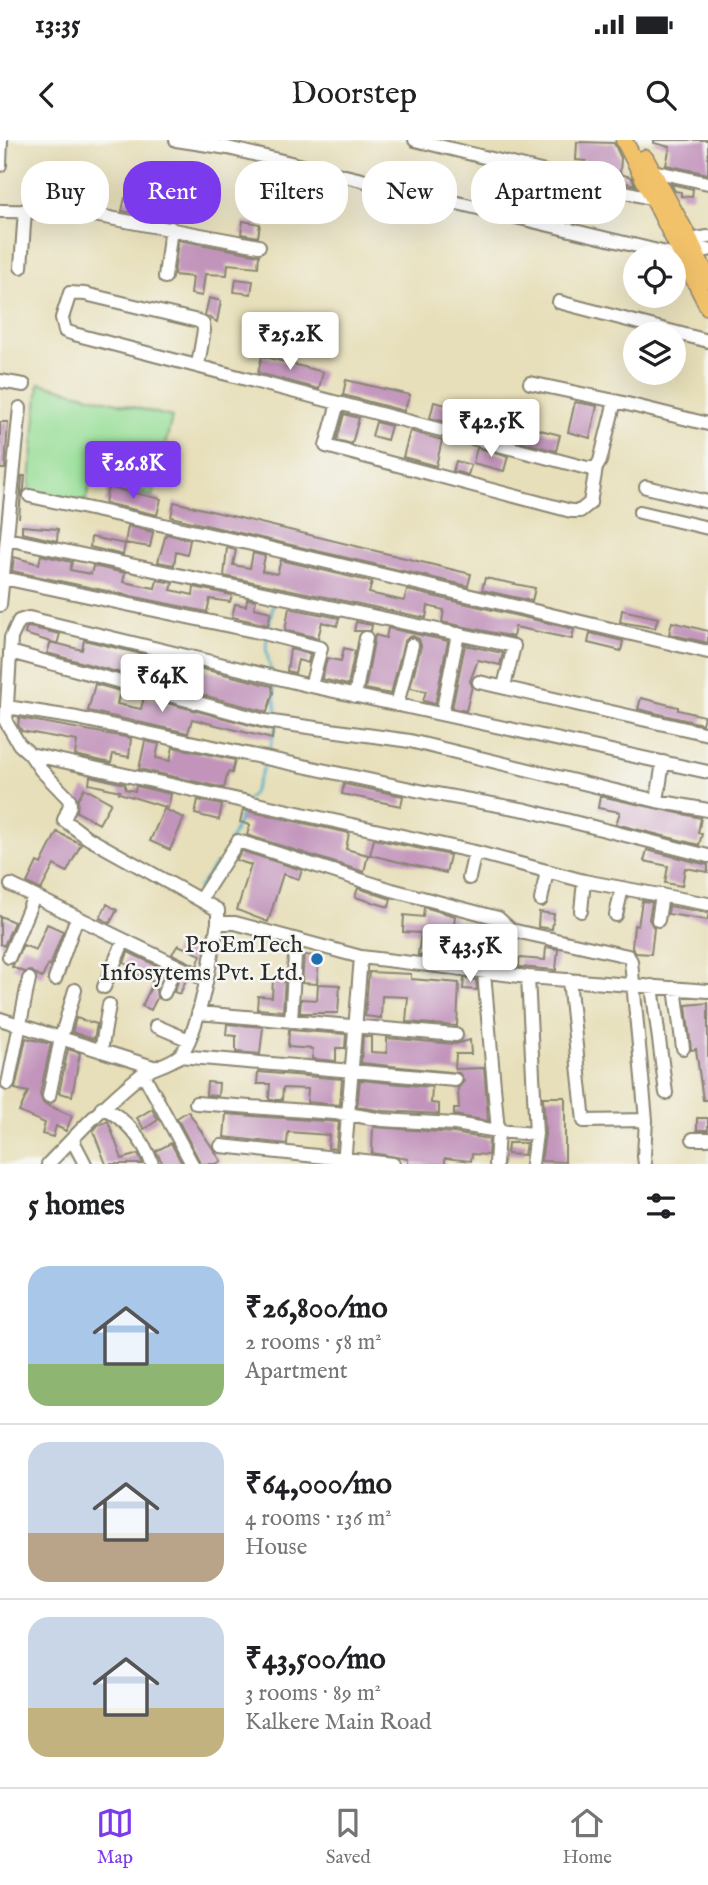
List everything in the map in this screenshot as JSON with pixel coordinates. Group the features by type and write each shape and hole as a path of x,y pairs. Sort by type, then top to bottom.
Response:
{"main road":[{"path":"624,140 654,199 694,249 708,307"},
{"path":"636,140 708,279"}],"street":[{"path":"0,165 1,140"},
{"path":"176,140 228,148 694,249 708,237"},
{"path":"415,140 654,199"},
{"path":"653,171 708,183"},
{"path":"0,211 21,210"},
{"path":"109,217 259,246"},
{"path":"21,267 25,224"},
{"path":"165,277 171,228"},
{"path":"198,365 204,330 203,324 198,321 71,293 62,318 65,331 587,468 596,468"},
{"path":"559,302 708,341"},
{"path":"0,381 24,385"},
{"path":"530,383 708,424"},
{"path":"338,403 326,446 580,512 590,503 596,468 615,401"},
{"path":"0,605 20,408"},
{"path":"646,487 708,502"},
{"path":"30,496 708,652"},
{"path":"640,512 708,528"},
{"path":"7,539 514,646 504,686"},
{"path":"3,578 321,648 311,686"},
{"path":"179,1056 189,1041 198,1013 218,923 218,910 88,838 64,820 70,805 69,799 41,771 30,754 6,737 3,721 7,707 4,677 10,652 6,635 19,621 29,618 311,686 708,772"},
{"path":"442,714 458,634"},
{"path":"355,695 366,638"},
{"path":"397,705 412,645"},
{"path":"10,652 265,721 410,741 657,801 708,810"},
{"path":"480,682 708,734"},
{"path":"7,707 77,718 425,792 526,810 708,856"},
{"path":"30,754 475,852 584,881 662,895 706,899"},
{"path":"657,801 663,762"},
{"path":"200,900 238,841 392,890 498,918 510,930 628,956 631,961 646,1119 645,1164"},
{"path":"469,878 475,852"},
{"path":"541,900 547,871"},
{"path":"580,911 584,881"},
{"path":"11,885 206,980"},
{"path":"617,915 622,888"},
{"path":"658,920 662,895"},
{"path":"9,957 34,896"},
{"path":"55,979 77,917"},
{"path":"218,923 235,923 361,957 484,973 708,990"},
{"path":"104,987 124,940"},
{"path":"290,1021 296,940"},
{"path":"345,1162 361,957"},
{"path":"163,993 176,965"},
{"path":"484,973 498,1131 496,1164"},
{"path":"528,977 536,1134 532,1164"},
{"path":"8,1084 29,979"},
{"path":"569,980 584,1121 646,1119"},
{"path":"652,986 666,1093"},
{"path":"675,988 683,1048"},
{"path":"49,1096 61,1038 75,990"},
{"path":"101,1051 109,1005"},
{"path":"198,1013 456,1035"},
{"path":"0,1019 101,1051 148,1070 192,1164"},
{"path":"156,1026 189,1041"},
{"path":"48,1164 102,1107 148,1070 179,1056 455,1080"},
{"path":"196,1103 348,1114 382,1120 455,1124 536,1134"},
{"path":"102,1107 115,1113 139,1138 147,1149 152,1164"},
{"path":"72,1139 85,1164"},
{"path":"693,1139 708,1139"},
{"path":"220,1146 345,1162 393,1164"}],"green space":[{"path":"39,383 172,417 153,497 92,480 85,502 29,492"}],"building":[{"path":"654,140 708,140 708,174 666,165 670,147 654,143"},
{"path":"577,142 614,143 621,158 621,161 576,160"},
{"path":"626,176 631,177 635,185 626,183"},
{"path":"671,184 693,189 692,197 681,196 681,192 675,191"},
{"path":"243,224 260,224 258,237 241,234"},
{"path":"178,240 259,255 258,267 228,264 227,275 205,274 202,296 191,294 193,277 174,275"},
{"path":"236,279 253,281 251,294 234,292"},
{"path":"209,298 221,301 217,322 205,315"},
{"path":"262,356 323,372 319,389 258,373"},
{"path":"346,380 410,395 404,411 343,395"},
{"path":"434,402 458,408 454,424 430,418"},
{"path":"575,402 597,406 590,438 568,432"},
{"path":"472,411 484,414 480,431 468,428"},
{"path":"344,414 359,418 352,444 337,440"},
{"path":"0,422 8,422 5,469 0,469"},
{"path":"376,422 391,426 387,440 372,436"},
{"path":"509,422 560,435 556,451 505,438"},
{"path":"410,431 442,440 436,466 403,457"},
{"path":"477,448 508,456 504,471 473,463"},
{"path":"456,461 471,465 468,475 453,471"},
{"path":"22,476 25,476 19,518"},
{"path":"108,487 161,499 157,515 105,503"},
{"path":"174,502 471,574 468,586 171,517"},
{"path":"22,526 58,529 57,541 22,533"},
{"path":"128,526 153,532 150,547 125,543"},
{"path":"166,534 190,540 187,555 176,552 174,565 158,562"},
{"path":"91,537 125,544 123,555 90,547"},
{"path":"227,548 236,550 233,565 250,568 253,553 265,556 262,571 277,574 281,560 372,582 369,593 404,601 407,590 574,629 572,639 515,627 513,637 442,622 444,610 428,606 426,618 224,576"},
{"path":"41,555 72,562 70,570 91,574 93,566 125,573 123,582 155,588 157,580 173,583 171,590 193,595 194,587 232,595 230,602 210,599 207,612 12,571 14,557 39,564"},
{"path":"485,578 535,588 532,601 482,590"},
{"path":"247,599 256,600 254,608 271,612 268,625 232,617 235,604 246,606"},
{"path":"289,608 339,618 337,626 322,622 318,638 285,630"},
{"path":"622,610 658,618 655,628 620,622"},
{"path":"356,622 372,625 371,631 354,631"},
{"path":"672,622 708,631 708,643 669,634"},
{"path":"26,628 60,634 57,644 25,634"},
{"path":"388,628 448,641 435,704 423,701 426,691 410,688 421,646 419,639 413,636 404,642 391,694 365,689 375,635 386,638"},
{"path":"590,633 623,641 621,651 588,643"},
{"path":"84,640 272,686 273,693 267,712 184,690 187,678 149,668 146,680 47,653 51,642 82,650"},
{"path":"465,645 503,653 500,665 478,660 470,681 472,686 466,711 452,708"},
{"path":"344,648 355,651 348,685 322,679 327,658 341,661"},
{"path":"290,649 310,654 308,663 298,660 295,673 287,671"},
{"path":"95,684 120,691 117,704 141,709 144,697 273,731 272,739 192,719 188,733 88,711"},
{"path":"641,698 704,716 702,724 638,709"},
{"path":"19,718 131,738 129,757 113,754 111,763 75,755 77,741 22,731 18,725"},
{"path":"145,741 159,744 156,758 170,761 173,747 235,760 232,773 228,772 224,788 139,769"},
{"path":"90,776 125,784 125,789 135,791 136,786 171,794 168,808 119,793 120,791 89,784"},
{"path":"344,784 403,796 401,806 342,794"},
{"path":"84,788 111,803 99,824 77,812 78,799"},
{"path":"600,796 701,818 698,833 702,834 699,845 616,824 620,812 598,808"},
{"path":"198,800 222,805 219,820 195,814"},
{"path":"164,809 184,818 170,850 150,841"},
{"path":"243,810 349,833 346,849 368,855 364,872 247,835 250,825 240,822"},
{"path":"57,832 81,844 67,872 54,865 41,890 27,883 37,862 41,864"},
{"path":"374,839 450,855 446,873 370,855"},
{"path":"647,850 708,865 708,872 685,868 682,886 665,883 668,866 644,861"},
{"path":"242,851 302,870 299,879 283,874 268,922 237,910 251,865 236,860"},
{"path":"358,888 391,899 389,907 355,897"},
{"path":"642,901 652,902 649,919 654,928 651,954 636,953 632,948 634,925 638,926"},
{"path":"107,904 117,910 110,923 100,918"},
{"path":"669,906 708,913 708,920 668,914"},
{"path":"424,907 455,916 450,959 418,955 421,933 403,932 404,915 423,917"},
{"path":"539,912 554,914 552,929 538,927"},
{"path":"0,916 14,922 4,946 0,944"},
{"path":"47,924 63,931 50,966 48,965 42,978 31,971 24,972 12,967 23,945 36,950"},
{"path":"178,945 201,955 197,966 172,954"},
{"path":"546,947 558,949 556,970 519,967 519,958 545,960"},
{"path":"128,952 160,967 153,982 135,973 137,970 124,963"},
{"path":"304,955 319,956 317,984 302,983"},
{"path":"369,972 411,974 411,979 459,983 457,1026 406,1022 408,997 382,996 381,1018 365,1016"},
{"path":"180,977 186,980 180,994 174,992"},
{"path":"273,978 285,978 283,1011 257,1009 258,996 272,997"},
{"path":"464,978 476,980 477,990 463,989"},
{"path":"318,984 340,985 338,1013 300,1013 301,999 317,1000"},
{"path":"151,987 156,989 157,998 151,1010 142,1006"},
{"path":"708,1003 708,1100 703,1100 696,1049 691,1050 686,1005"},
{"path":"76,1018 97,1024 94,1039 72,1032"},
{"path":"227,1024 263,1027 260,1054 236,1052 236,1036 226,1035"},
{"path":"289,1030 346,1034 345,1048 336,1048 336,1061 312,1059 313,1049 288,1047"},
{"path":"363,1036 371,1037 371,1052 387,1053 387,1038 455,1044 470,1040 471,1054 456,1054 455,1069 484,1068 488,1121 454,1115 454,1109 459,1109 458,1088 464,1081 459,1073 361,1063"},
{"path":"26,1038 51,1044 40,1094 43,1103 72,1116 66,1131 56,1126 53,1137 42,1134 45,1123 19,1112 28,1092 15,1089"},
{"path":"68,1049 80,1053 72,1096 59,1093"},
{"path":"258,1072 342,1079 340,1105 307,1102 308,1089 283,1088 282,1100 269,1100 270,1084 257,1084"},
{"path":"360,1080 432,1087 431,1103 439,1104 439,1114 357,1107"},
{"path":"207,1082 219,1083 218,1096 206,1095"},
{"path":"543,1097 565,1097 565,1162 541,1161 545,1134"},
{"path":"152,1109 158,1120 144,1129 137,1118"},
{"path":"188,1111 221,1161 216,1164 201,1164 177,1118"},
{"path":"226,1114 339,1122 336,1149 328,1148 329,1135 288,1132 287,1144 224,1137"},
{"path":"697,1118 708,1118 708,1130 697,1130"},
{"path":"108,1121 122,1159 138,1154 143,1164 106,1164 93,1131 98,1125"},
{"path":"373,1127 454,1133 489,1139 488,1155 472,1154 471,1161 445,1158 445,1164 408,1164 408,1159 372,1153"},
{"path":"171,1143 182,1164 163,1164 158,1155 156,1151"},
{"path":"508,1143 526,1143 524,1155 507,1154"}],"waterway":[{"path":"279,569 282,555"},
{"path":"268,631 274,599"},
{"path":"267,637 266,649 271,672"},
{"path":"273,682 277,717"},
{"path":"268,754 276,727"},
{"path":"248,799 265,764"},
{"path":"229,843 242,807"},
{"path":"198,889 216,863"}],"place":[{"name":"ProEmTech Infosytems Pvt. Ltd.","path":"317,959"}]}
